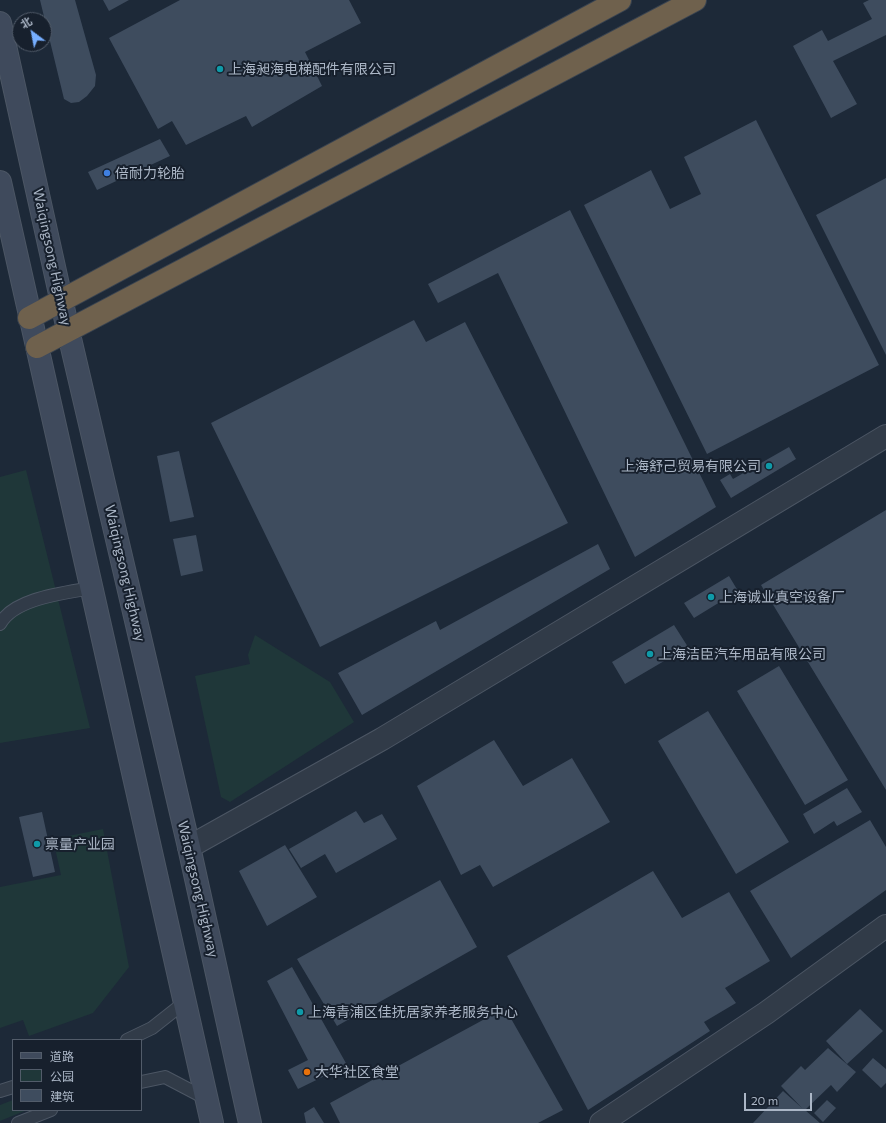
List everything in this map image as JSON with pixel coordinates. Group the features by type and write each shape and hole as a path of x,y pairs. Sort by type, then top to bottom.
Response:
{"highway":[{"path":"30,318 620,0"},
{"path":"37,347 695,0"}],"main road":[{"name":"Waiqingsong Highway","path":"1,29 68,330 189,847 250,1123"},
{"path":"0,182 212,1123"}],"street":[{"path":"189,847 382,739 886,436"},
{"path":"600,1123 766,1013 886,926"}],"lane":[{"path":"0,624 4,616 41,596 92,588"},
{"path":"129,1039 152,1028 185,1002"},
{"path":"142,1082 165,1077 207,1099"},
{"path":"0,1091 12,1086"},
{"path":"18,1123 48,1111"}],"green space":[{"path":"26,470 90,728 0,743 0,477"},
{"path":"255,635 330,682 354,722 230,802 221,797 195,676 250,664 248,655"},
{"path":"103,829 129,967 93,1013 29,1036 23,1020 0,1028 0,887 61,875 53,839"},
{"path":"12,1100 12,1111 25,1111 0,1121 0,1105"}],"building":[{"path":"40,0 75,0 96,75 95,86 87,96 79,102 71,103 64,99 52,50 52,12 43,12"},
{"path":"103,0 129,0 109,11"},
{"name":"上海昶海电梯配件有限公司","path":"180,0 349,0 361,23 305,52 322,86 252,127 246,116 186,145 172,121 158,129 109,38"},
{"path":"869,0 886,0 886,35 833,61 857,104 831,118 793,46 822,30 828,41 872,19 863,3"},
{"path":"756,120 879,365 707,454 584,205 651,170 670,209 701,194 684,157"},
{"path":"160,139 170,156 97,190 88,172"},
{"path":"886,178 886,355 816,215"},
{"path":"570,210 716,507 635,557 498,273 438,303 428,284"},
{"path":"414,320 426,342 465,322 568,523 320,647 211,423"},
{"name":"上海舒己贸易有限公司","path":"789,447 796,459 731,498 720,480 730,474 733,479"},
{"path":"179,451 194,517 170,522 157,456"},
{"path":"886,510 886,790 761,585"},
{"path":"196,535 203,571 181,576 173,539"},
{"path":"598,544 610,569 362,715 338,673 436,621 440,630"},
{"name":"上海诚业真空设备厂","path":"729,576 738,591 694,618 684,603"},
{"name":"上海洁臣汽车用品有限公司","path":"674,625 688,647 625,684 612,662"},
{"path":"779,666 848,780 805,805 737,691"},
{"path":"708,711 789,842 736,874 658,741"},
{"path":"494,740 523,786 572,758 610,822 493,887 480,865 461,875 417,786"},
{"path":"847,788 862,812 837,826 834,821 814,834 803,814"},
{"path":"356,811 364,823 382,814 397,839 336,873 325,854 301,868 289,849"},
{"name":"禀量产业园","path":"42,812 55,872 33,877 19,817"},
{"path":"870,820 886,847 886,890 791,958 750,891"},
{"path":"285,845 317,897 267,926 239,871"},
{"path":"653,871 682,918 729,892 770,961 725,988 736,1003 704,1022 710,1031 588,1110 507,956"},
{"path":"440,880 477,947 337,1026 297,959"},
{"name":"上海青浦区佳抚居家养老服务中心","path":"292,967 347,1065 298,1089 288,1070 308,1060 267,981"},
{"path":"505,1008 563,1110 538,1123 340,1123 330,1103"},
{"path":"860,1009 883,1031 847,1064 826,1041"},
{"path":"828,1048 856,1072 837,1092 831,1085 805,1110 820,1123 753,1123 783,1091 802,1108 781,1086 801,1066 805,1070"},
{"path":"873,1058 886,1069 886,1083 881,1088 862,1070"},
{"path":"827,1100 836,1108 823,1122 814,1113"},
{"path":"314,1107 324,1123 306,1123 304,1113"}],"place":[{"name":"上海昶海电梯配件有限公司","path":"220,69"},
{"name":"倍耐力轮胎","path":"107,173"},
{"name":"上海舒己贸易有限公司","path":"769,466"},
{"name":"上海诚业真空设备厂","path":"711,597"},
{"name":"上海洁臣汽车用品有限公司","path":"650,654"},
{"name":"禀量产业园","path":"37,844"},
{"name":"上海青浦区佳抚居家养老服务中心","path":"300,1012"},
{"name":"大华社区食堂","path":"307,1072"}]}
